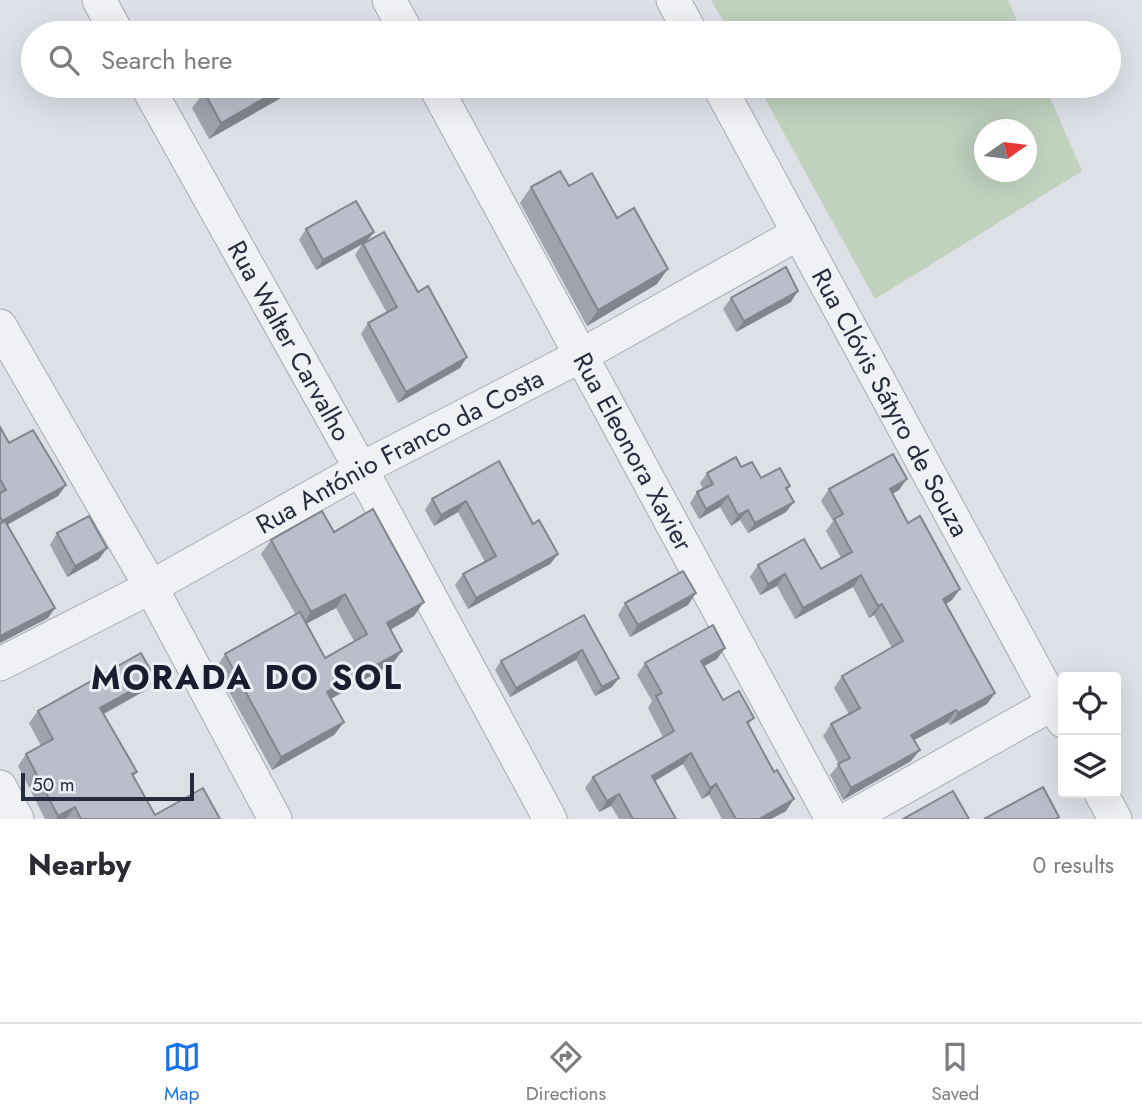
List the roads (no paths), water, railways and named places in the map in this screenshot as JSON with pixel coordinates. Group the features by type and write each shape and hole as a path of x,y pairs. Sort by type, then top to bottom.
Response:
{"street":[{"path":"99,0 110,21"},
{"path":"388,0 400,21"},
{"path":"673,0 684,21"},
{"name":"Rua Walter Carvalho","path":"154,98 361,469 550,819"},
{"name":"Rua Eleonora Xavier","path":"442,98 832,819"},
{"name":"Rua Clóvis Sátyro de Souza","path":"726,98 1058,710"},
{"name":"Rua António Franco da Costa","path":"0,664 151,587 361,469 582,355 799,233"},
{"path":"0,326 151,587 275,819"},
{"path":"848,819 1058,713"},
{"path":"0,787 18,819"},
{"path":"1104,798 1115,819"}],"district":[{"name":"MORADA DO SOL","path":"247,677"}]}
